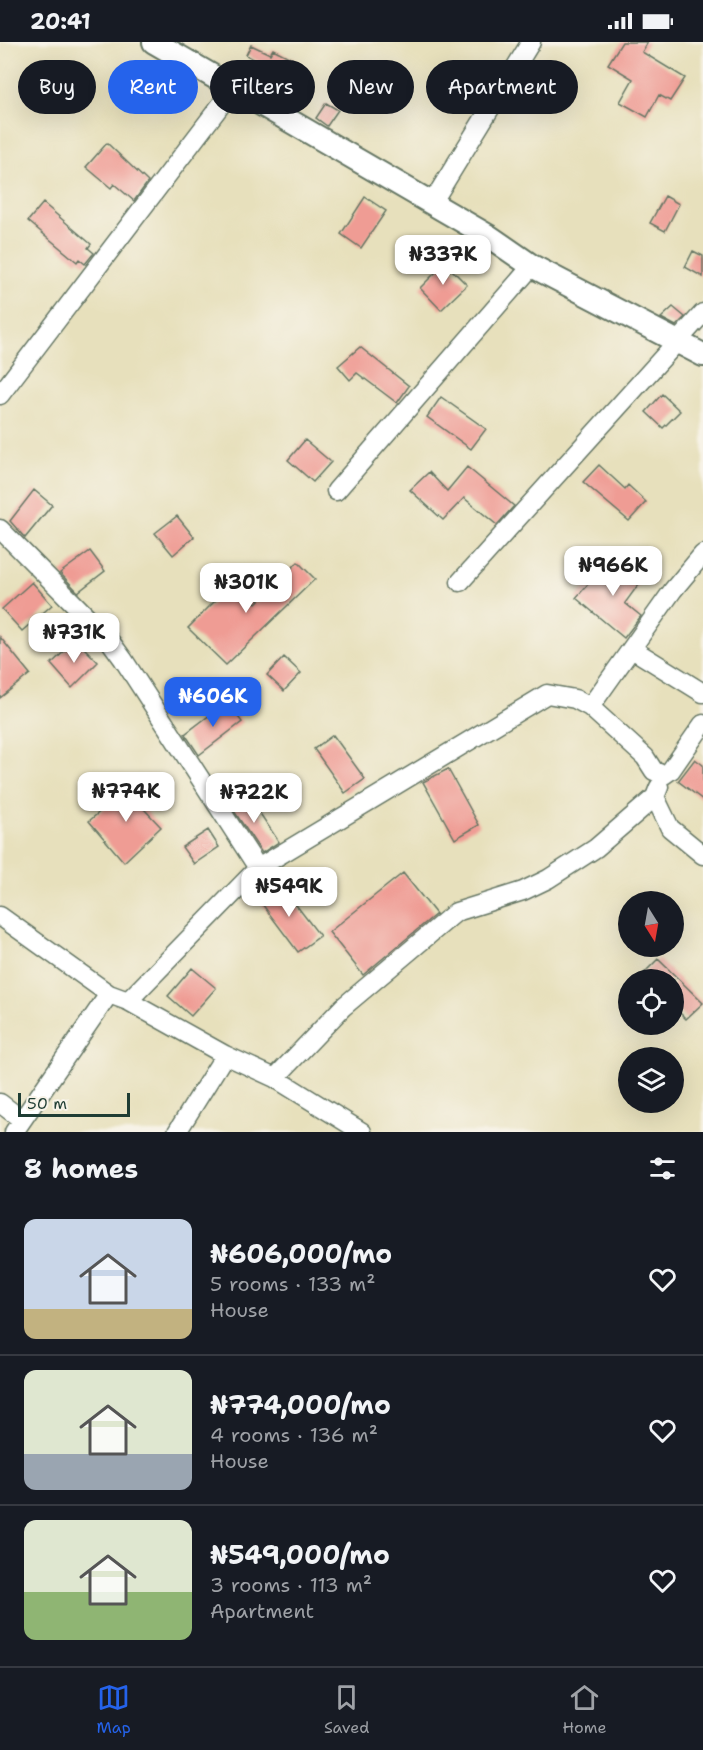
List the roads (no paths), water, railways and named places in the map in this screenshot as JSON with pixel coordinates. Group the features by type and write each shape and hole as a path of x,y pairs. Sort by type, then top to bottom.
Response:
{"street":[{"path":"154,42 210,76"},
{"path":"432,203 531,42"},
{"path":"0,395 215,114"},
{"path":"275,114 490,237 532,266 703,355"},
{"path":"336,491 532,266"},
{"path":"460,582 703,313"},
{"path":"0,529 107,637 258,868"},
{"path":"590,707 673,590 703,554"},
{"path":"632,649 703,693"},
{"path":"128,1001 258,868 547,694 575,699 590,707 645,757 654,771 664,775"},
{"path":"275,1078 343,1007 456,912 523,891 548,879 596,848 655,797 664,775 671,770 703,724"},
{"path":"655,797 670,828 703,855"},
{"path":"0,916 109,994 128,1001 225,1055 275,1078 353,1129"},
{"path":"0,1103 18,1126 109,994"},
{"path":"177,1132 225,1055"}]}
